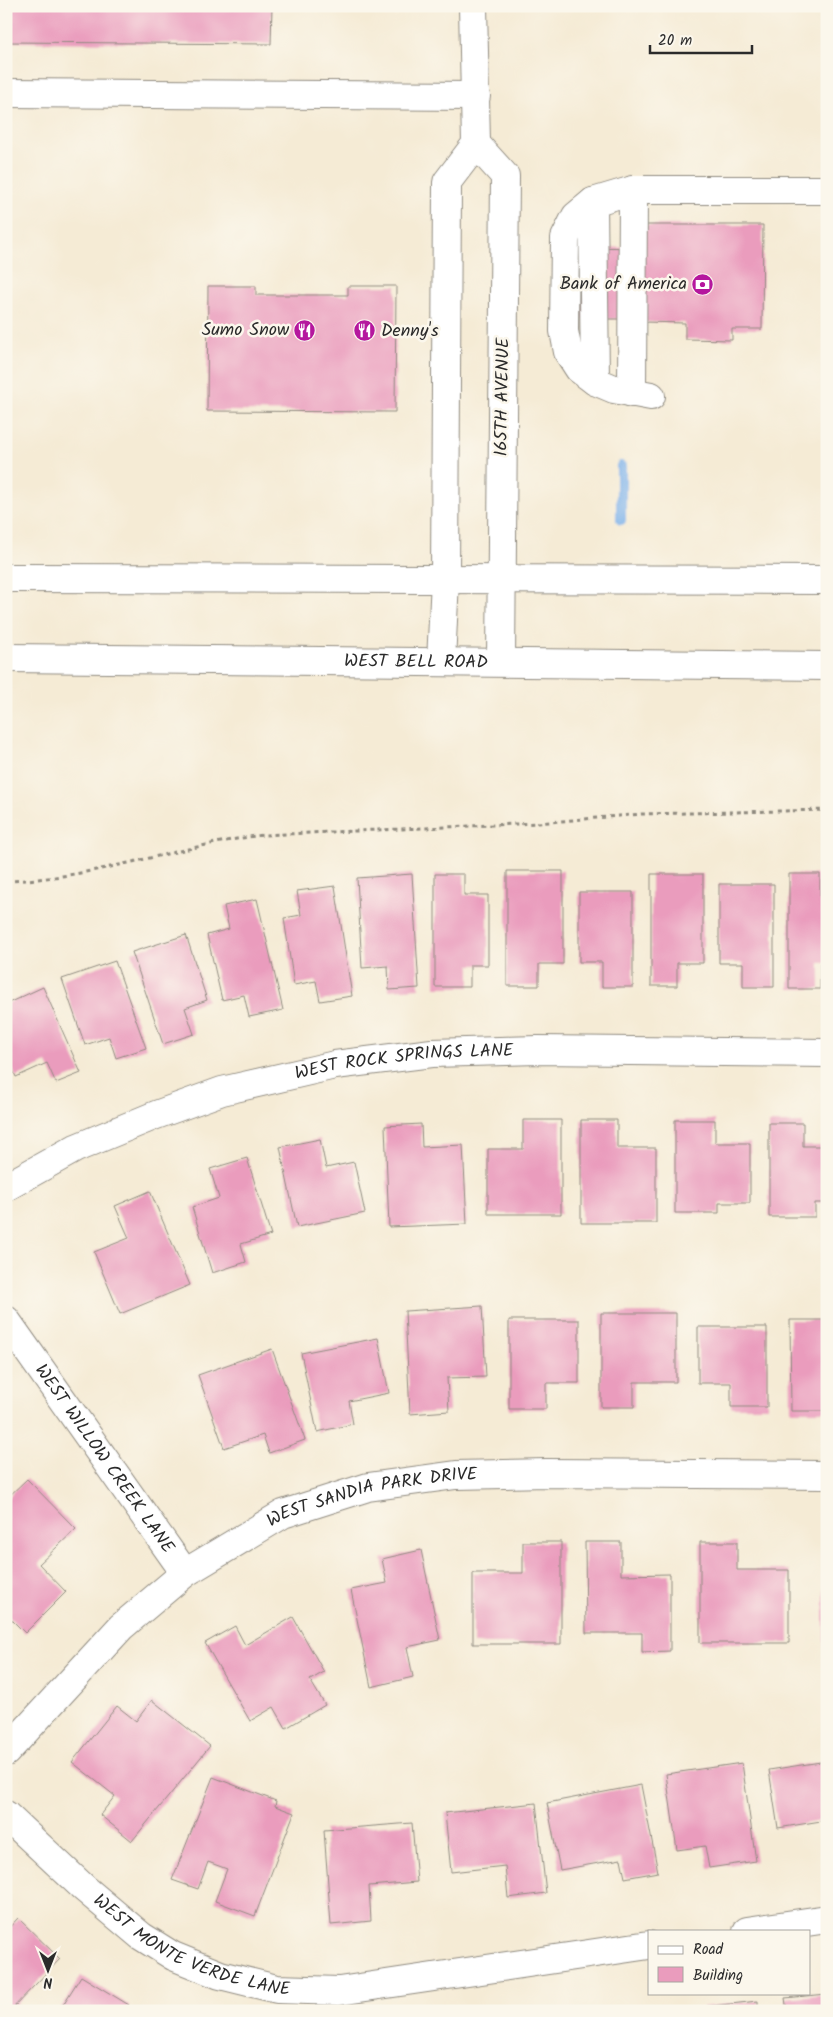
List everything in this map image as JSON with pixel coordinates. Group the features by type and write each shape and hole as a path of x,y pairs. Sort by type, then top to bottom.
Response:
{"street":[{"path":"441,660 445,580 447,182 476,144 473,6"},
{"path":"6,93 476,96"},
{"name":"165TH AVENUE","path":"476,144 505,176 501,662"},
{"path":"613,196 827,190"},
{"path":"613,196 623,390 613,196"},
{"path":"6,578 827,580"},
{"name":"WEST BELL ROAD","path":"6,658 441,660 827,666"},
{"name":"WEST ROCK SPRINGS LANE","path":"6,1187 76,1148 156,1115 222,1091 335,1065 442,1052 548,1050 827,1053"},
{"name":"WEST WILLOW CREEK LANE","path":"6,1320 185,1573"},
{"name":"WEST SANDIA PARK DRIVE","path":"6,1752 121,1627 185,1573 283,1514 368,1487 456,1474 827,1475"},
{"name":"WEST MONTE VERDE LANE","path":"6,1816 141,1936 173,1956 220,1975 277,1989 339,1991 648,1945"},
{"path":"754,1930 827,1919"}],"path":[{"path":"6,881 83,873 219,841 263,835 538,823 642,814 827,810"}],"building":[{"path":"6,6 272,6 271,44 6,42"},
{"name":"Bank of America","path":"644,225 763,225 762,329 732,329 732,340 685,339 685,323 643,322 643,319 581,319 582,247 644,248"},
{"path":"208,286 256,286 256,295 348,295 348,286 396,286 395,412 207,411"},
{"path":"507,871 563,871 563,964 539,964 539,986 507,986"},
{"path":"412,874 419,988 389,990 388,966 362,968 357,878"},
{"path":"435,874 464,874 464,895 488,895 488,965 470,965 470,987 435,987"},
{"path":"651,874 703,874 703,963 677,963 677,986 651,986"},
{"path":"789,874 820,874 820,898 827,898 827,963 820,963 820,989 789,989"},
{"path":"719,884 774,884 774,987 743,987 743,963 719,963"},
{"path":"335,886 352,996 320,1001 316,981 294,985 284,918 301,915 297,891"},
{"path":"579,892 633,892 633,987 602,987 602,962 579,962"},
{"path":"257,899 283,1010 249,1017 244,995 222,1000 207,935 229,929 224,906"},
{"path":"186,935 207,1000 185,1008 194,1034 163,1044 132,952"},
{"path":"115,961 146,1048 116,1058 109,1037 85,1045 62,979"},
{"path":"43,987 81,1073 56,1083 47,1063 16,1077 6,1054 6,1004"},
{"path":"523,1120 561,1120 561,1214 488,1214 488,1149 523,1149"},
{"path":"581,1120 617,1120 617,1148 656,1148 656,1223 581,1223"},
{"path":"675,1120 715,1120 715,1143 750,1143 750,1203 719,1203 719,1213 675,1213"},
{"path":"769,1123 803,1123 803,1146 827,1146 827,1203 815,1203 815,1217 769,1217"},
{"path":"421,1124 422,1147 463,1145 467,1224 389,1227 385,1126"},
{"path":"320,1139 326,1168 354,1162 365,1213 297,1227 280,1147"},
{"path":"247,1158 271,1235 241,1244 246,1262 212,1273 192,1207 219,1198 210,1169"},
{"path":"150,1191 190,1285 120,1314 94,1252 129,1238 115,1206"},
{"path":"482,1306 486,1377 447,1378 449,1411 410,1414 405,1311"},
{"path":"601,1313 676,1313 676,1382 634,1382 634,1407 601,1407"},
{"path":"509,1320 579,1320 579,1383 546,1383 546,1409 509,1409"},
{"path":"790,1320 827,1320 827,1411 791,1411"},
{"path":"698,1327 767,1327 767,1407 731,1407 731,1383 698,1383"},
{"path":"378,1338 389,1393 349,1401 353,1424 317,1432 301,1353"},
{"path":"272,1349 305,1440 269,1453 263,1435 224,1448 198,1375"},
{"path":"27,1479 76,1529 39,1564 66,1592 25,1633 6,1614 6,1499"},
{"path":"523,1542 561,1542 561,1644 473,1644 473,1573 523,1573"},
{"path":"585,1542 621,1542 621,1575 670,1574 670,1651 642,1652 642,1633 586,1633"},
{"path":"700,1542 737,1542 737,1570 789,1570 789,1643 700,1643"},
{"path":"824,1544 827,1544 827,1647 824,1647"},
{"path":"421,1550 440,1640 407,1647 413,1677 371,1687 351,1590 387,1583 382,1559"},
{"path":"293,1617 324,1672 310,1680 325,1705 286,1728 274,1707 250,1721 205,1643 235,1626 245,1645"},
{"path":"152,1700 210,1746 132,1841 100,1815 115,1796 72,1762 117,1706 136,1721"},
{"path":"827,1761 827,1820 778,1828 769,1770"},
{"path":"742,1763 756,1861 709,1868 705,1846 677,1850 666,1774"},
{"path":"213,1777 276,1801 275,1806 294,1813 255,1916 215,1901 227,1869 208,1862 198,1889 172,1880"},
{"path":"641,1785 658,1872 625,1878 621,1859 560,1870 547,1803"},
{"path":"536,1803 546,1893 508,1898 505,1866 451,1872 445,1813"},
{"path":"412,1823 417,1882 369,1886 371,1921 331,1925 324,1830"},
{"path":"18,1918 60,1959 10,2011 6,2011 6,1931"},
{"path":"81,1976 129,2005 126,2011 59,2011"},
{"path":"827,1994 827,2011 787,2011 785,1998"},
{"path":"758,2001 758,2011 702,2011 702,2007"}],"waterway":[{"path":"621,466 621,520"}],"place":[{"name":"Bank of America","path":"703,284"},
{"name":"Sumo Snow","path":"305,330"},
{"name":"Denny's","path":"365,331"}]}
